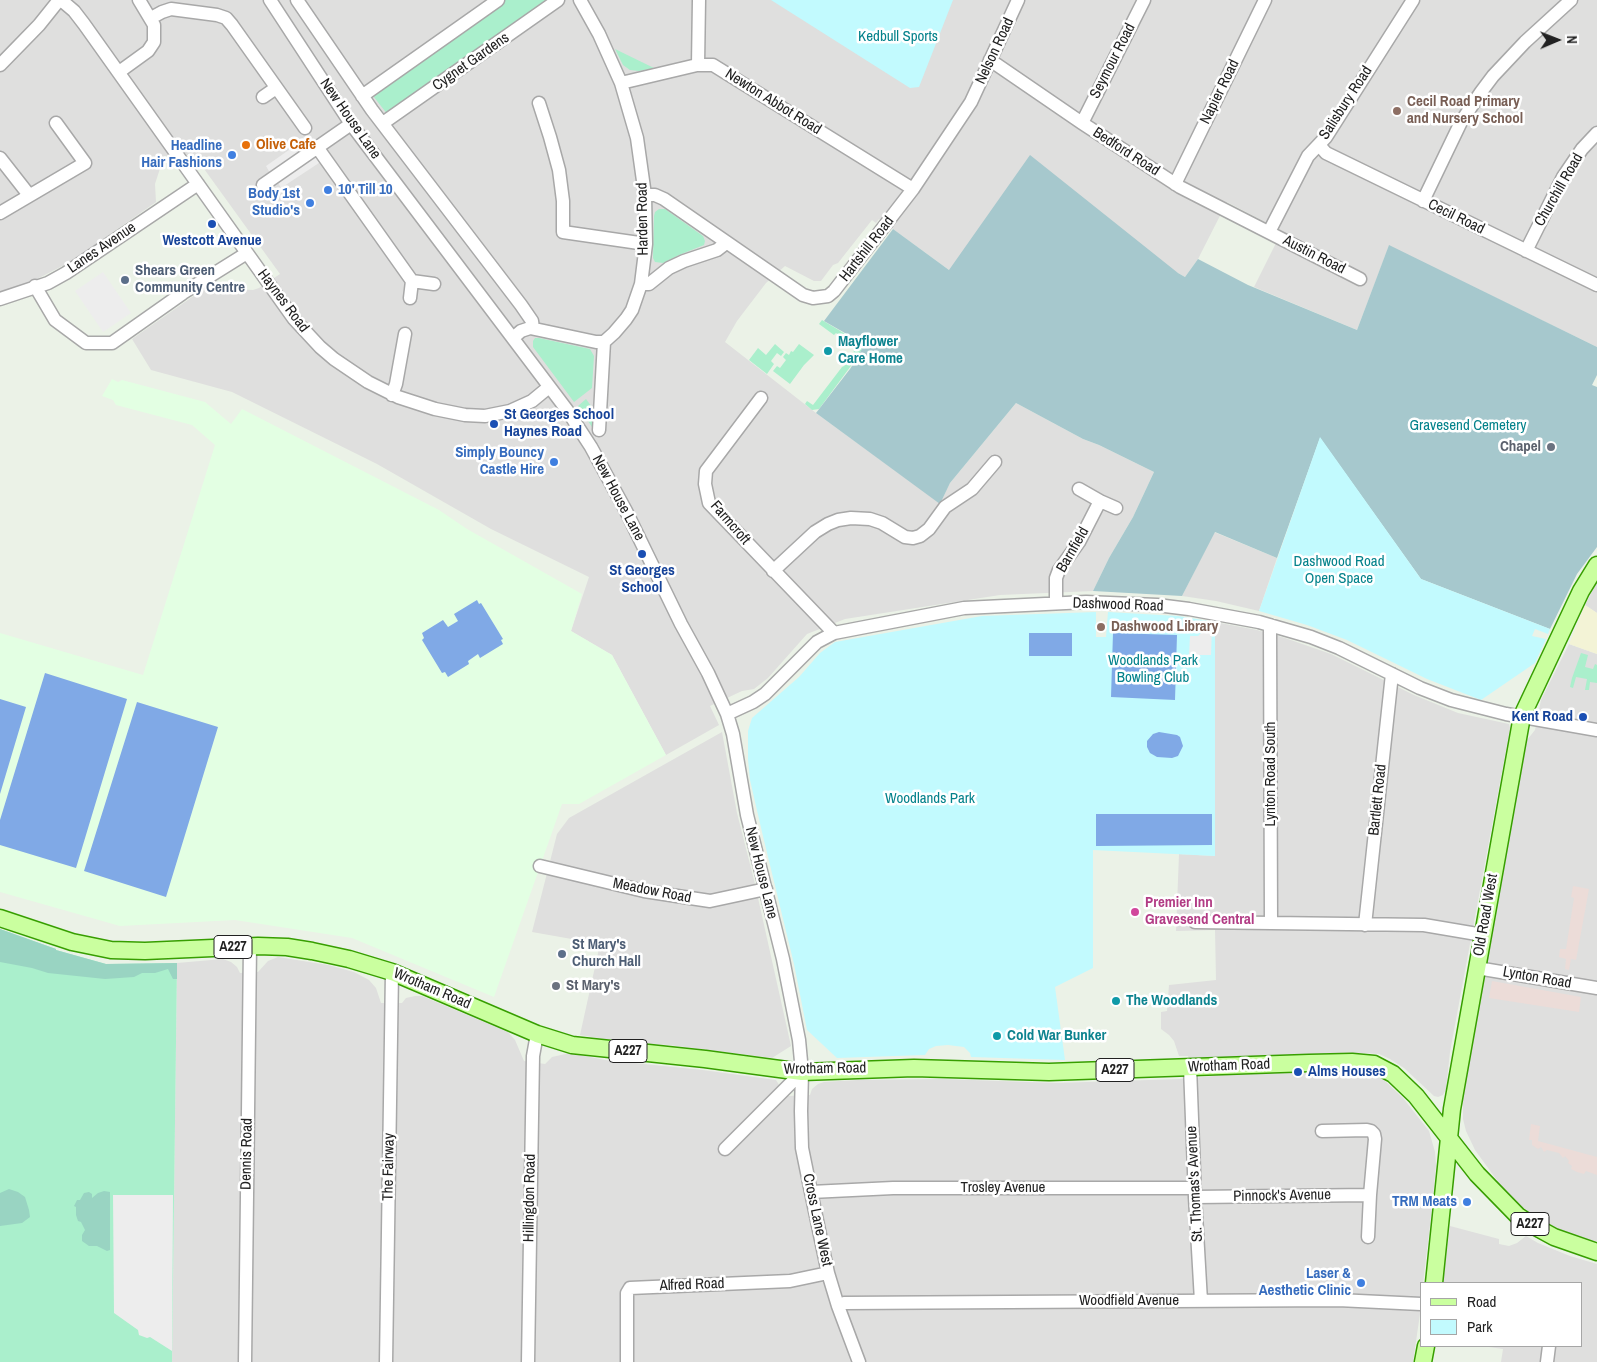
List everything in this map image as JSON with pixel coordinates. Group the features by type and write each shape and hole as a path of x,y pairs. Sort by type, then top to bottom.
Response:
{"main road":[{"name":"Old Road West","path":"1434,1282 1448,1138 1454,1098 1522,716 1580,591 1597,565"},
{"name":"Wrotham Road","path":"0,918 72,942 104,950 145,951 250,946 274,946 307,950 349,959 392,972 537,1034 572,1045 705,1059 802,1072 914,1068 1049,1072 1365,1063 1378,1065 1388,1070 1416,1096 1477,1174 1506,1206 1532,1225 1554,1237 1597,1252"},
{"name":"A227","path":"1416,1096 1437,1105 1446,1104 1454,1098"},
{"path":"1444,1175 1458,1168 1464,1168 1477,1174"},
{"path":"1423,1362 1426,1347"}],"street":[{"path":"0,65 39,25 60,0"},
{"name":"Haynes Road","path":"60,0 76,14 294,319 320,347 353,372 392,395 441,410 465,415 481,416 503,413 532,401 549,387"},
{"path":"118,72 138,59 152,46 155,30 151,18 139,0"},
{"name":"New House Lane","path":"270,0 351,124 513,338 591,447 626,511 681,624 708,673 727,714 734,739 747,815 792,999 802,1072"},
{"name":"New House Lane","path":"297,0 362,96 521,305 532,321 532,328"},
{"path":"362,96 498,0"},
{"name":"Cygnet Gardens","path":"383,123 558,0"},
{"name":"Harden Road","path":"580,0 599,34 621,84 637,138 645,195 646,244 641,284 629,315 614,334 604,342"},
{"path":"698,64 699,0"},
{"name":"Nelson Road","path":"971,102 1018,0"},
{"name":"Seymour Road","path":"1082,123 1144,0"},
{"name":"Napier Road","path":"1175,184 1265,0"},
{"name":"Salisbury Road","path":"1268,232 1306,159 1326,137 1413,0"},
{"path":"1423,201 1461,122 1480,92 1525,42 1571,0"},
{"path":"151,18 171,10 217,15 226,18 305,128"},
{"name":"Bedford Road","path":"990,60 1175,184 1268,232"},
{"name":"Newton Abbot Road","path":"621,84 698,64 709,64 913,189"},
{"path":"263,97 276,88"},
{"name":"Hartshill Road","path":"645,195 655,195 664,199 803,295 824,298 834,291 913,189 971,102"},
{"path":"539,104 559,170 563,201 563,232 646,244"},
{"path":"0,213 85,163 56,123"},
{"path":"264,185 351,124"},
{"name":"Churchill Road","path":"1526,251 1563,177 1582,149 1597,133"},
{"name":"Cecil Road","path":"1319,145 1326,153 1597,286"},
{"path":"317,147 412,281 410,298"},
{"path":"0,158 29,196"},
{"name":"Lanes Avenue","path":"0,299 48,283 76,267 198,184"},
{"name":"Austin Road","path":"1268,232 1360,278"},
{"path":"641,284 649,284 669,268 713,252 726,243"},
{"path":"35,286 55,320 86,344 112,343 183,293 247,253"},
{"path":"412,281 434,284"},
{"path":"513,338 524,330 532,328 596,342 604,342 599,430"},
{"path":"392,395 405,334"},
{"name":"Farmcroft","path":"761,398 706,471 705,484 709,503 772,571 834,633"},
{"path":"772,571 815,532 838,520 851,518 870,519 882,523 905,537 913,538 920,536 929,529 946,506 972,489 995,462"},
{"path":"1078,489 1116,508"},
{"name":"Barnfield","path":"1056,603 1056,578 1059,570 1079,542 1100,501"},
{"name":"Dashwood Road","path":"727,714 754,702 765,694 817,642 834,633 964,608 1056,603 1116,603 1189,609 1270,624 1325,643 1420,688 1451,700 1506,714 1597,730"},
{"name":"Lynton Road South","path":"1270,624 1271,922"},
{"name":"Bartlett Road","path":"1365,925 1392,674"},
{"name":"Meadow Road","path":"540,866 644,890 710,901 766,889"},
{"path":"1195,922 1424,925 1483,935"},
{"name":"Dennis Road","path":"245,1362 250,946"},
{"name":"Lynton Road","path":"1477,968 1597,988"},
{"name":"The Fairway","path":"386,1362 392,972"},
{"name":"Hillingdon Road","path":"528,1362 533,1056 537,1034"},
{"name":"St. Thomas's Avenue","path":"1190,1067 1194,1192 1201,1301"},
{"path":"725,1150 802,1072"},
{"name":"Cross Lane West","path":"802,1072 802,1148 828,1273 838,1306 860,1362"},
{"path":"1322,1131 1367,1130 1374,1134 1370,1195 1372,1231"},
{"name":"Trosley Avenue","path":"811,1192 884,1188 1194,1192"},
{"name":"Pinnock's Avenue","path":"1194,1192 1370,1195"},
{"name":"Alfred Road","path":"627,1362 627,1293 630,1288 790,1281 828,1273"},
{"name":"Woodfield Avenue","path":"838,1306 844,1304 1338,1300 1420,1304"},
{"path":"1547,1362 1549,1347"}],"shaded area":[{"path":"0,0 1597,0 1597,347 1389,246 1357,330 1254,287 1282,231 1227,202 1198,259 1185,277 1178,273 949,270 879,219 876,223 872,220 821,281 814,281 785,266 766,283 737,321 725,342 816,413 940,503 950,483 1016,403 1083,439 1154,472 1133,517 1109,558 1093,591 1000,595 845,619 807,634 768,678 754,689 742,691 710,706 719,725 666,755 612,655 571,631 589,577 491,529 377,464 232,392 151,370 132,339 215,281 231,289 253,290 280,274 194,155 164,156 155,184 156,202 72,261 33,281 0,292"},
{"path":"304,137 309,144 270,173 266,166 296,145 295,143"},
{"path":"317,154 322,161 281,188 277,181"},
{"path":"103,272 131,313 103,332 75,291"},
{"path":"112,379 205,402 231,424 242,409 439,510 467,529 582,594 571,631 612,655 666,755 579,804 562,804 494,997 352,938 235,920 120,926 0,892 0,633 143,675 215,445 192,425 116,405 113,400 102,396"},
{"path":"1214,532 1277,558 1259,611 1216,601 1182,596"},
{"path":"1597,582 1597,613 1585,605"},
{"path":"1585,605 1597,613 1597,654 1569,644"},
{"path":"1215,622 1257,630 1285,638 1331,654 1414,695 1458,713 1509,724 1510,728 1450,1052 1446,1089 1443,1095 1434,1096 1404,1068 1379,1054 1189,1059 1188,1056 1179,1056 1174,1041 1161,1029 1161,1012 1167,1011 1169,985 1216,980 1215,930 1176,931 1179,854 1215,856"},
{"path":"1207,627 1212,627 1211,655 1189,655 1190,636 1198,636"},
{"path":"1569,644 1597,654 1597,1241 1594,1242 1542,1221 1522,1207 1504,1190 1475,1150 1466,1131 1463,1119 1463,1097 1527,740 1535,730 1541,700"},
{"path":"722,732 737,813 791,1046 772,1058 669,1045 627,1043 580,1035 600,944 532,932 557,834 569,818"},
{"path":"1573,886 1589,889 1576,960 1571,959 1569,970 1565,969 1566,959 1559,957 1560,949 1566,949 1574,898 1571,897"},
{"path":"0,929 56,950 106,964 177,963 177,979 173,979 168,969 155,973 142,973 134,977 105,979 48,973 0,962"},
{"path":"278,957 328,965 354,972 369,980 376,988 381,1003 402,1003 406,998 422,996 508,1032 515,1040 524,1061 545,1064 552,1057 570,1053 605,1060 703,1070 776,1080 788,1096 810,1095 812,1089 824,1082 858,1080 943,1079 1056,1083 1356,1071 1370,1074 1384,1080 1403,1098 1429,1131 1435,1152 1436,1165 1430,1225 1423,1282 1420,1282 1420,1314 1413,1362 172,1362 177,963 223,959 231,962 240,973 258,972 268,961"},
{"path":"1492,981 1581,997 1579,1012 1489,998"},
{"path":"1531,1124 1540,1126 1538,1141 1597,1157 1597,1175 1586,1171 1584,1174 1577,1172 1571,1169 1572,1166 1568,1163 1569,1161 1565,1156 1563,1158 1559,1153 1547,1150 1544,1152 1541,1147 1538,1149 1532,1145 1532,1140 1529,1140"},
{"path":"9,1189 25,1197 30,1217 22,1223 0,1226 0,1193"},
{"path":"104,1191 110,1192 110,1250 107,1251 97,1246 89,1246 82,1241 82,1235 85,1230 81,1222 78,1221 76,1207 74,1206 84,1193 89,1192 92,1194 92,1198"},
{"path":"113,1195 173,1195 172,1351 150,1337 147,1338 139,1335 138,1330 114,1313"},
{"path":"1450,1226 1499,1239 1499,1244 1509,1246 1526,1236 1570,1256 1597,1264 1597,1362 1501,1362 1503,1349 1489,1347 1582,1347 1582,1282 1443,1282"}],"green space":[{"path":"502,0 555,0 388,115 370,92"},
{"name":"Kedbull Sports","path":"771,0 953,0 919,87 910,88"},
{"path":"615,49 654,68 639,71 630,70 623,65"},
{"name":"Gravesend Cemetery","path":"1030,155 1185,277 1198,259 1248,285 1357,330 1389,245 1597,347 1597,375 1592,385 1597,387 1597,547 1577,574 1550,629 1421,579 1320,438 1277,558 1215,532 1182,596 1093,591 1109,558 1133,517 1154,472 1083,439 1016,403 950,483 940,504 816,413 850,369 864,344 824,321 893,229 949,270"},
{"path":"659,209 665,209 703,236 704,245 663,263 655,262 653,258 654,216 655,212"},
{"path":"822,320 852,338 848,342 836,333 834,335 819,324"},
{"path":"535,338 590,349 594,356 592,388 574,402 533,347"},
{"path":"856,340 864,344 859,355 819,409 812,410 805,404 807,401 813,405 854,354 853,345"},
{"path":"775,344 784,352 781,356 777,353 771,361 774,364 767,374 749,360 758,348 766,355"},
{"path":"799,344 814,355 790,384 773,371 777,366 780,368 786,360 783,357 786,353 789,355"},
{"path":"586,399 594,410 592,427 578,406"},
{"name":"Dashwood Road Open Space","path":"1320,437 1421,579 1550,629 1548,634 1535,629 1532,636 1546,639 1535,663 1481,700 1427,679 1347,640 1307,625 1259,611"},
{"path":"477,600 479,604 481,603 503,639 501,640 503,644 480,658 478,654 468,661 469,664 448,677 445,672 442,673 422,640 424,638 422,633 443,620 448,627 458,621 454,614"},
{"name":"Woodlands Park","path":"1096,612 1096,637 1106,637 1108,612 1178,616 1215,622 1215,856 1093,850 1093,968 1055,987 1065,1060 971,1057 964,1047 948,1045 929,1049 925,1055 837,1058 807,1030 794,964 750,780 748,731 752,718 799,677 820,653 835,642 982,616"},
{"path":"1029,633 1072,633 1072,656 1029,656"},
{"name":"Woodlands Park Bowling Club","path":"1113,633 1177,635 1175,700 1111,697"},
{"path":"1581,653 1588,655 1585,667 1593,669 1595,664 1597,665 1597,683 1590,682 1589,690 1585,690 1587,679 1576,677 1573,688 1570,687"},
{"path":"45,673 127,699 76,868 0,845 0,820"},
{"path":"0,699 26,707 0,794"},
{"path":"137,702 218,727 166,897 84,871"},
{"path":"1159,732 1180,737 1183,746 1178,756 1172,758 1157,757 1150,753 1147,741 1153,734"},
{"path":"1096,814 1212,814 1212,845 1096,846"},
{"path":"0,929 56,950 106,964 177,963 172,1362 0,1362"}],"place":[{"name":"Cecil Road Primary and Nursery School","path":"1397,111"},
{"name":"Olive Cafe","path":"246,145"},
{"name":"Headline Hair Fashions","path":"232,155"},
{"name":"10' Till 10","path":"328,190"},
{"name":"Body 1st Studio's","path":"310,203"},
{"name":"Westcott Avenue","path":"212,224"},
{"name":"Shears Green Community Centre","path":"125,280"},
{"name":"Mayflower Care Home","path":"828,351"},
{"name":"St Georges School Haynes Road","path":"494,424"},
{"name":"Chapel","path":"1551,447"},
{"name":"Simply Bouncy Castle Hire","path":"554,462"},
{"name":"St Georges School","path":"642,554"},
{"name":"Dashwood Library","path":"1101,627"},
{"name":"Kent Road","path":"1583,717"},
{"name":"Premier Inn Gravesend Central","path":"1135,912"},
{"name":"St Mary's Church Hall","path":"562,954"},
{"name":"St Mary's","path":"556,986"},
{"name":"The Woodlands","path":"1116,1001"},
{"name":"Cold War Bunker","path":"997,1036"},
{"name":"Alms Houses","path":"1298,1072"},
{"name":"TRM Meats","path":"1467,1202"},
{"name":"Laser & Aesthetic Clinic","path":"1361,1283"}]}
